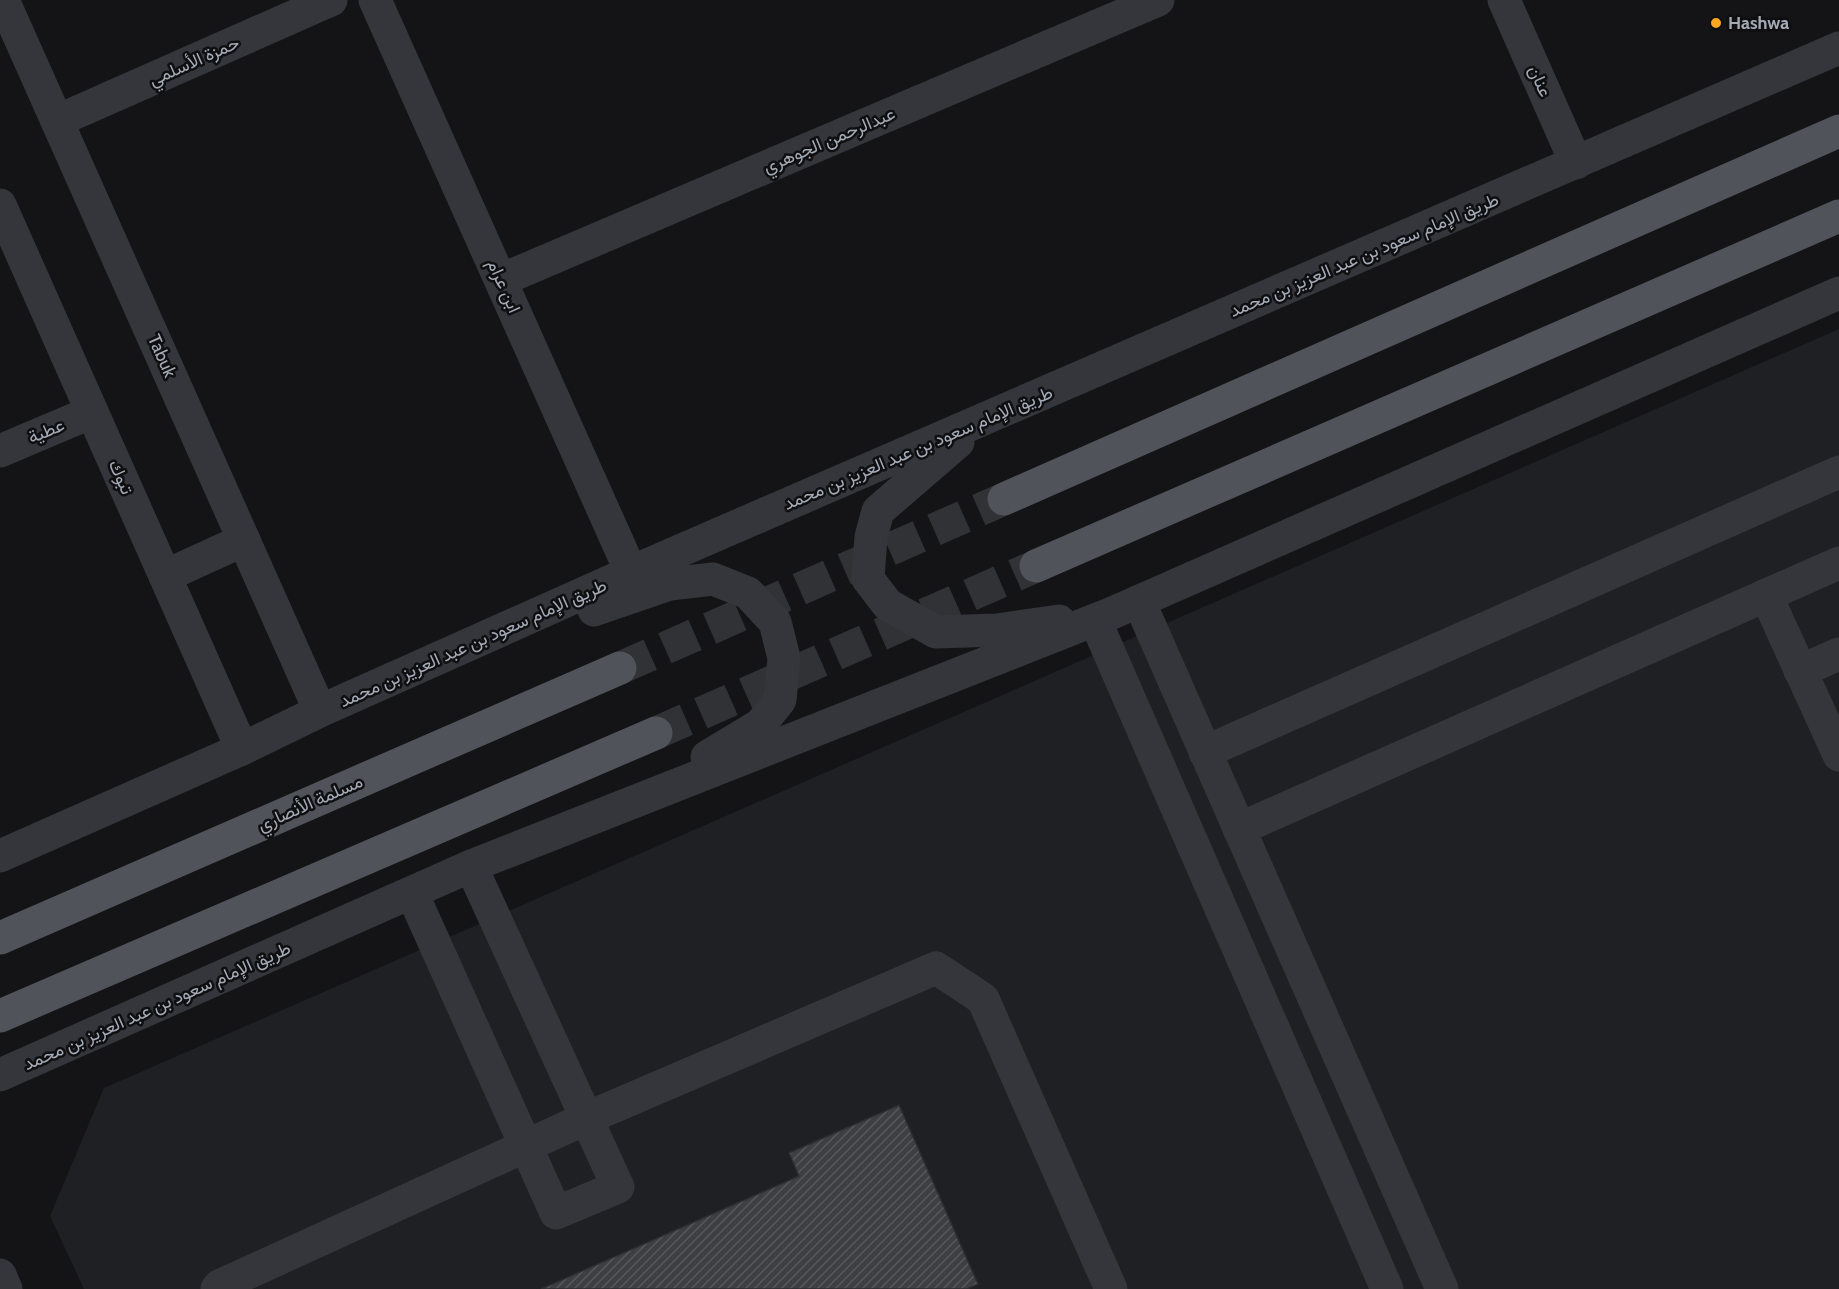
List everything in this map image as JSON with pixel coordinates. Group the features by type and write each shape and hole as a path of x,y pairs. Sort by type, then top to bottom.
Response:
{"main road":[{"path":"1004,499 1839,131"},
{"path":"1036,567 1839,216"},
{"name":"مسلمة الأنصاري","path":"0,938 620,668"},
{"path":"0,1016 656,733"}],"street":[{"name":"Tabuk","path":"3,0 320,711"},
{"name":"حمزة الأسلمي","path":"57,121 332,0"},
{"name":"ابن عرام","path":"375,0 631,573"},
{"name":"عبدالرحمن الجوهري","path":"501,280 1158,0"},
{"name":"عنان","path":"1504,0 1576,163"},
{"name":"طريق الإمام سعود بن عبد العزيز بن محمد","path":"0,856 631,573 1839,48"},
{"name":"تبوك","path":"0,205 242,749"},
{"name":"طريق الإمام سعود بن عبد العزيز بن محمد","path":"0,1075 471,866 1102,617 1839,293"},
{"name":"عطية","path":"0,451 92,412"},
{"path":"987,418 878,511 871,537 868,579 888,605 936,632 997,630 1102,617 1387,1289"},
{"path":"1205,752 1839,471"},
{"path":"165,576 244,540"},
{"path":"1239,829 1839,562"},
{"path":"445,655 602,608 670,584 713,579 748,592 775,622 784,658 780,700 760,724 617,809"},
{"path":"1766,595 1837,754 1839,754"},
{"path":"1139,601 1442,1289"},
{"path":"1800,671 1839,654"},
{"path":"412,893 556,1213 618,1187 471,866"},
{"path":"217,1289 219,1286 526,1145 936,968 983,999 1111,1289"},
{"path":"0,1275 6,1289"}],"shaded area":[{"path":"1839,329 1839,1289 84,1289 50,1216 104,1088"}],"building":[{"path":"899,1105 978,1284 967,1289 541,1289 799,1176 789,1153"}],"tunnel":[{"path":"620,668 1004,499"},
{"path":"656,733 1036,566"}],"place":[{"name":"Hashwa","path":"1716,23"}]}
